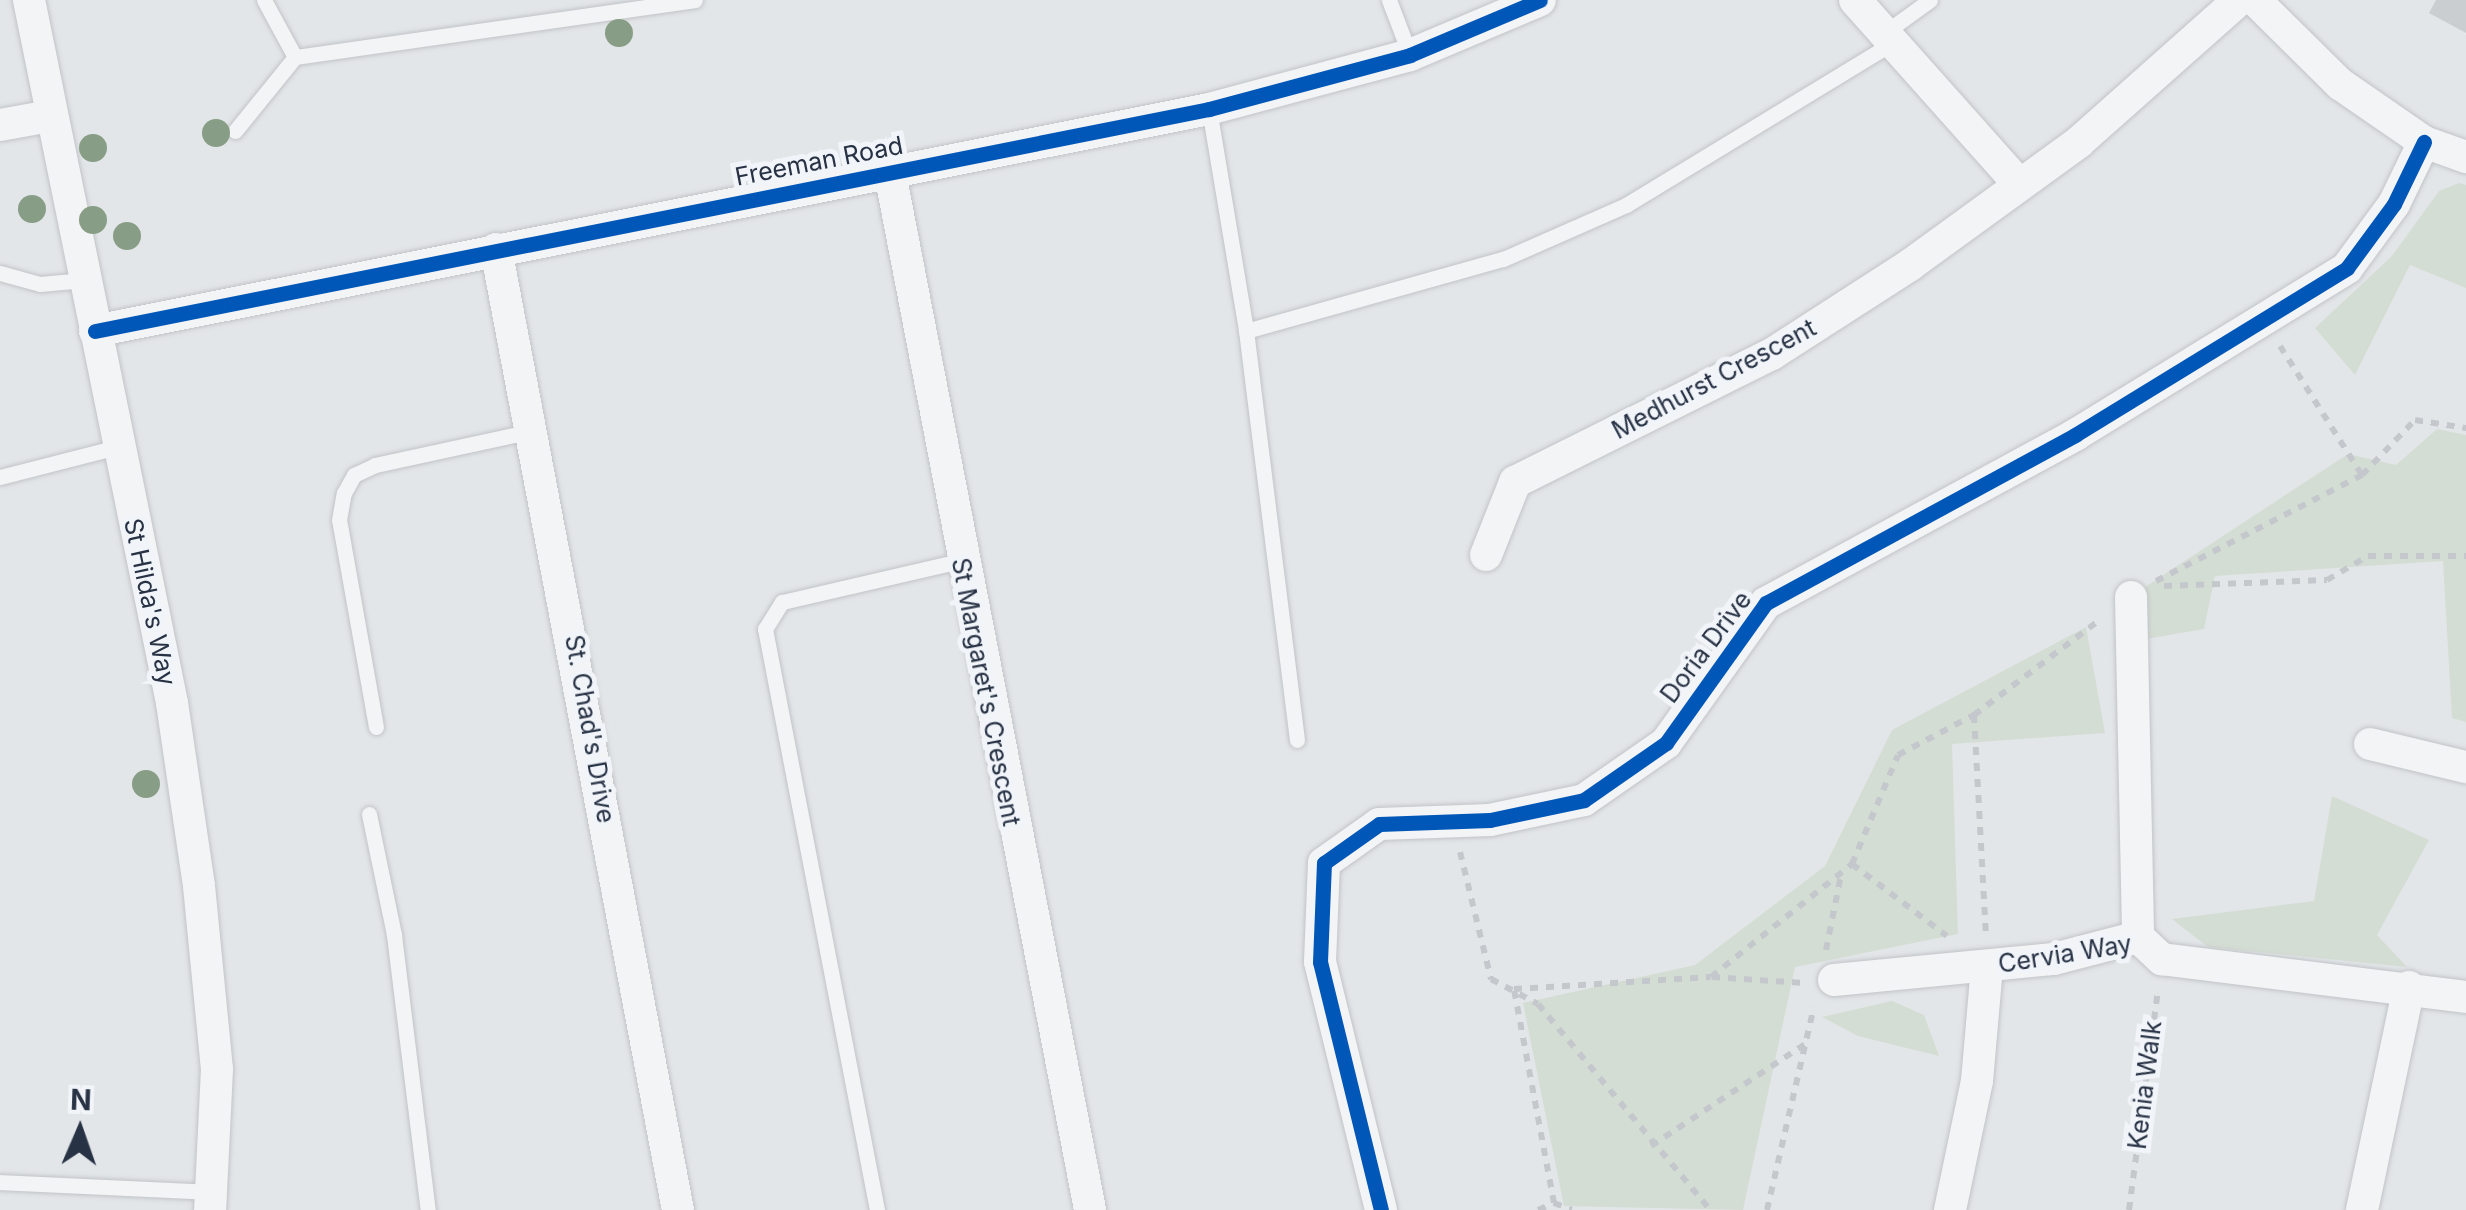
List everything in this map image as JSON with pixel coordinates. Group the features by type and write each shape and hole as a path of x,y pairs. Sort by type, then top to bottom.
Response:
{"street":[{"name":"St Hilda's Way","path":"29,0 172,703 200,886 217,1070 211,1201"},
{"name":"Freeman Road","path":"95,330 1208,109 1410,55 1540,0"},
{"path":"1855,0 2017,182"},
{"name":"Medhurst Crescent","path":"1486,554 1515,482 1772,354 1910,265 2017,182 2079,142 2240,0"},
{"path":"2255,0 2340,84 2424,142 2466,157"},
{"path":"0,125 50,116"},
{"name":"Doria Drive","path":"1380,1210 1320,962 1324,864 1379,824 1453,821 1584,800 1666,743 1766,603 2266,324 2347,268 2394,204 2424,142"},
{"name":"St Margaret's Crescent","path":"890,173 960,561 1090,1210"},
{"name":"St. Chad's Drive","path":"496,249 678,1210"},
{"path":"2132,597 2150,948"},
{"path":"2370,744 2466,767"},
{"name":"Cervia Way","path":"1827,982 2150,948 2466,996"},
{"path":"1950,1210 1977,1081 1988,966"},
{"path":"2362,1210 2409,988"}],"lane":[{"path":"264,0 295,57"},
{"path":"235,131 295,57 695,0"},
{"path":"1389,0 1410,55"},
{"path":"1246,331 1503,259 1626,205 1887,39 1930,0"},
{"path":"1208,109 1246,331 1297,740"},
{"path":"0,273 40,284 84,280"},
{"path":"376,727 340,520 344,494 354,475 375,464 532,431"},
{"path":"0,477 117,447"},
{"path":"877,1210 765,628 782,602 960,561"},
{"path":"368,814 394,934 428,1210"},
{"path":"0,1182 211,1201"}],"path":[{"path":"2266,324 2362,475"},
{"path":"2466,428 2414,420 2362,475 2146,586 2327,580 2368,556 2466,556"},
{"path":"1711,977 1852,864 1898,755 1974,715 2132,597"},
{"path":"1974,715 1988,966"},
{"path":"1453,821 1491,979 1538,1004 1651,1146 1710,1210"},
{"path":"1852,864 1988,966"},
{"path":"1767,1210 1806,1043 1827,982 1841,874"},
{"path":"1514,989 1711,977 1827,982"},
{"path":"1514,989 1554,1203"},
{"path":"1651,1146 1806,1043"},
{"path":"1538,1210 1554,1203 1572,1210"}],"shaded area":[{"path":"2459,183 2466,185 2466,288 2410,265 2355,375 2315,328 2392,256 2439,191"},
{"path":"2437,429 2466,435 2466,722 2452,718 2443,561 2215,576 2204,629 2146,639 2145,587 2348,454 2396,465"},
{"path":"2086,627 2105,733 1952,744 1958,934 1795,967 1743,1210 1564,1206 1523,1003 1695,965 1825,866 1892,730"},
{"path":"2332,796 2429,840 2377,935 2407,967 2208,947 2172,919 2314,901"},
{"path":"1892,1001 1924,1015 1939,1056 1858,1036 1822,1017"}],"building":[{"path":"2436,0 2466,0 2466,33 2429,13"}],"cycle path":[{"path":"95,331 1209,109 1410,55 1540,0"},
{"path":"1381,1210 1320,962 1324,863 1379,824 1490,820 1584,800 1666,743 1766,603 2075,435 2347,268 2394,204 2424,142"}]}
